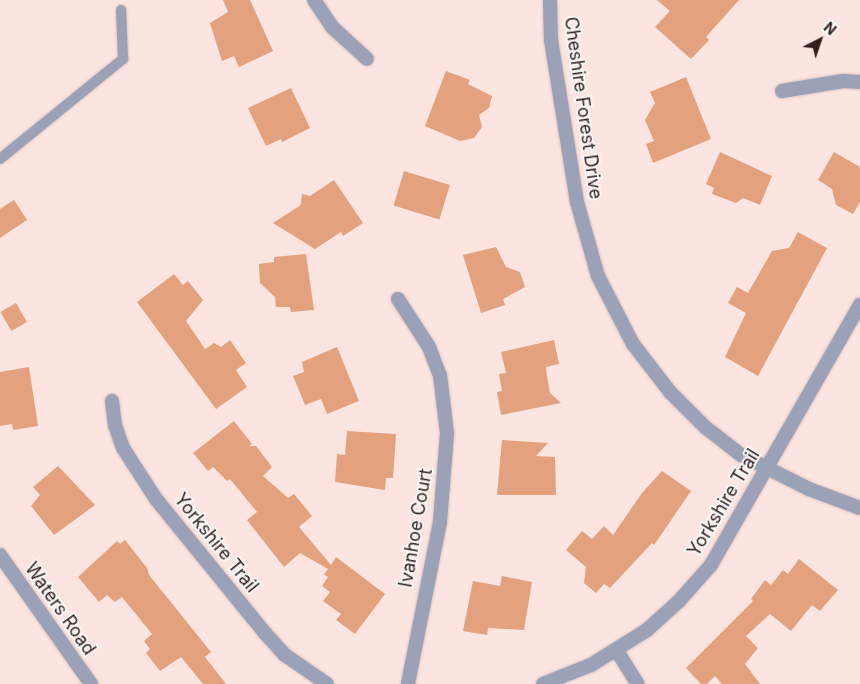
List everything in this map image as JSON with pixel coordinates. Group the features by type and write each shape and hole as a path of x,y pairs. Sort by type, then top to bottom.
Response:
{"street":[{"path":"314,0 332,27 367,59"},
{"name":"Cheshire Forest Drive","path":"550,0 551,40 577,202 598,276 633,344 658,379 705,427 766,470 860,508"},
{"path":"782,92 843,81 860,82"},
{"name":"Ivanhoe Court","path":"398,299 429,347 440,375 447,433 440,522 408,684"},
{"name":"Yorkshire Trail","path":"543,684 591,665 617,650 679,601 711,564 860,305"},
{"name":"Yorkshire Trail","path":"112,401 115,425 123,448 156,498 285,655 327,684"},
{"name":"Waters Road","path":"0,555 91,684"},
{"path":"617,650 638,684"}],"lane":[{"path":"0,159 123,59 121,10"}],"building":[{"path":"223,0 250,0 273,51 239,67 234,56 222,61 210,23 228,12"},
{"path":"657,0 739,0 706,37 709,40 691,59 655,27 670,11"},
{"path":"446,71 470,80 468,84 492,96 489,108 479,115 482,127 474,138 460,141 425,126"},
{"path":"686,77 711,139 653,163 646,144 654,141 645,120 655,103 650,92"},
{"path":"291,88 310,128 282,142 281,139 266,146 248,108"},
{"path":"720,152 772,176 760,205 743,198 736,203 712,194 714,188 706,184"},
{"path":"834,152 860,167 860,202 853,214 836,205 832,189 818,180"},
{"path":"404,171 450,185 439,219 393,205"},
{"path":"334,180 363,223 343,236 341,232 315,249 273,223 301,205 302,194 310,196"},
{"path":"14,200 27,220 0,238 0,209"},
{"path":"798,232 827,248 758,376 725,357 746,313 728,303 737,287 748,293 772,251 789,248"},
{"path":"496,247 506,267 520,272 525,287 503,299 505,305 481,313 463,255"},
{"path":"306,254 314,310 291,312 290,307 276,307 275,297 260,283 259,264 274,262 274,257"},
{"path":"174,274 183,285 188,281 203,300 186,321 205,349 214,343 221,347 230,340 246,363 236,370 247,387 216,409 137,302"},
{"path":"16,303 27,322 11,331 0,312"},
{"path":"554,340 559,364 546,367 547,376 550,393 561,403 501,415 497,392 502,391 499,374 506,373 501,352"},
{"path":"337,347 359,401 327,414 321,399 305,405 293,376 304,372 302,362"},
{"path":"29,367 38,426 13,430 12,424 0,426 0,372"},
{"path":"234,421 252,444 249,446 256,446 272,467 263,476 288,498 294,494 312,516 299,527 331,565 336,557 385,594 355,634 336,620 341,614 323,601 330,592 322,586 328,577 324,574 328,569 300,553 284,567 247,520 257,512 230,479 227,481 213,467 208,471 193,453"},
{"path":"347,431 396,434 393,478 386,478 385,490 335,482 337,454 345,455"},
{"path":"502,440 548,443 536,456 555,457 556,495 497,495"},
{"path":"58,466 95,505 54,535 31,506 40,495 33,487"},
{"path":"662,471 691,491 654,545 652,543 610,588 604,584 596,593 584,583 586,567 566,550 582,531 592,539 604,526 613,535 642,493"},
{"path":"125,540 147,568 149,575 211,652 205,657 226,684 203,684 181,657 160,671 146,653 150,649 144,641 152,634 122,597 115,602 107,595 99,602 78,577 117,541 120,544"},
{"path":"799,559 838,590 820,611 812,605 791,631 770,614 746,636 758,648 745,664 760,684 722,684 715,676 707,684 701,684 686,668 753,601 751,599 765,580 771,585 783,570 788,574"},
{"path":"502,576 532,582 524,630 488,628 487,635 463,631 473,581 500,586"}]}
